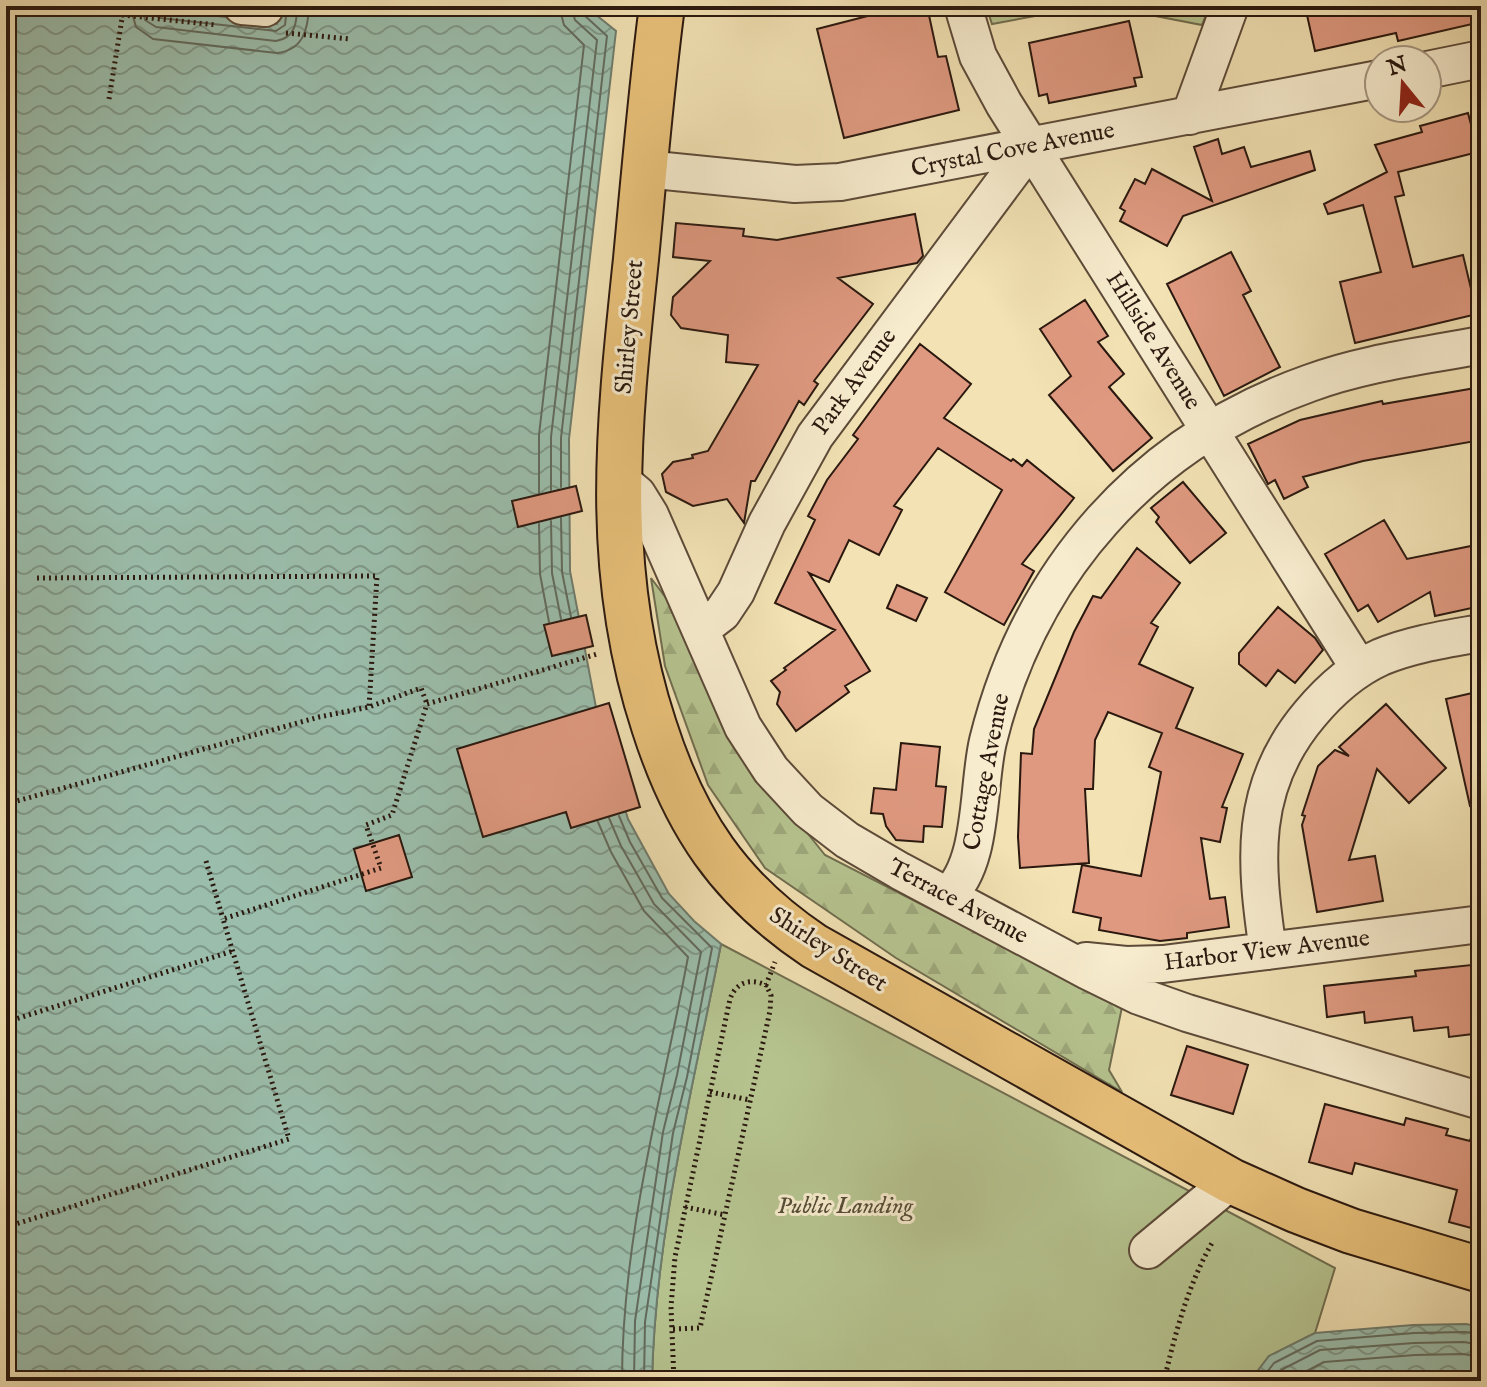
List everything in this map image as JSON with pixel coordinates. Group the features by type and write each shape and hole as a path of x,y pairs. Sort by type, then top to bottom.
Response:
{"main road":[{"name":"Shirley Street","path":"662,6 622,407 620,559 631,644 644,697 663,755 693,822 708,846 739,885 788,929 845,965 1231,1181 1341,1227 1481,1270"}],"street":[{"path":"242,6 265,6"},
{"name":"Hillside Avenue","path":"963,6 986,72 1359,668"},
{"path":"1190,116 1230,6"},
{"path":"1443,67 1481,59"},
{"name":"Crystal Cove Avenue","path":"645,169 795,184 829,184 1363,82"},
{"name":"Park Avenue","path":"701,629 722,613 736,592 767,523 815,436 1031,146"},
{"name":"Cottage Avenue","path":"947,896 956,888 967,869 974,845 983,768 994,720 1018,649 1039,607 1074,555 1104,519 1160,465 1210,430 1263,402 1313,382 1355,370 1481,345"},
{"name":"Terrace Avenue","path":"619,479 644,504 747,734 783,784 808,810 847,840 1123,989 1171,1008 1481,1101"},
{"path":"1268,951 1258,844 1264,805 1275,767 1291,737 1335,687 1359,668 1411,647 1481,633"},
{"name":"Harbor View Avenue","path":"1054,953 1091,962 1142,965 1481,924"},
{"path":"1148,1250 1231,1181"}],"path":[{"path":"109,99 124,6"},
{"path":"37,578 377,576 369,707"},
{"path":"427,704 631,644"},
{"path":"6,804 319,717 369,707 421,688 427,704 392,815 366,825 381,868 223,919"},
{"path":"6,1227 289,1139 206,861"},
{"path":"766,985 788,929"},
{"path":"6,1022 233,951"},
{"path":"673,1329 700,1328 770,1011 771,995 766,985 756,981 746,982 731,994 685,1207 672,1277 673,1329 674,1381"},
{"path":"710,1092 750,1100"},
{"path":"685,1207 725,1215"},
{"path":"1164,1381 1182,1315 1203,1260 1215,1239"}],"green space":[{"path":"986,6 1090,6 992,24"},
{"path":"1104,6 1210,6 1202,25"},
{"path":"651,578 675,610 729,735 825,855 1122,1007 1109,1070 1122,1092 896,958 765,868 708,785 665,666"},
{"name":"Public Landing","path":"721,944 1335,1268 1315,1333 1269,1356 1250,1381 652,1381 660,1271 668,1216"}],"water":[{"path":"6,6 144,6 277,24 280,6 585,6 616,31 569,439 570,571 598,718 628,819 669,894 721,944 668,1216 660,1271 652,1381 6,1381"},
{"path":"1466,1324 1481,1327 1481,1381 1250,1381 1269,1356 1315,1333"}],"building":[{"path":"890,6 927,6 938,57 946,56 959,110 844,138 817,29 891,10"},
{"path":"1305,6 1481,6 1481,22 1398,41 1396,33 1315,51"},
{"path":"1129,21 1142,77 1134,78 1136,86 1049,103 1047,94 1039,96 1029,43"},
{"path":"1468,113 1478,152 1398,172 1404,195 1395,197 1413,267 1463,255 1477,314 1355,343 1340,282 1381,272 1363,205 1328,214 1324,204 1387,172 1375,145 1422,132 1420,126 1443,124 1443,120"},
{"path":"1218,139 1222,154 1244,147 1251,167 1310,151 1315,170 1183,216 1167,246 1120,221 1125,211 1120,208 1135,179 1145,184 1152,169 1212,201 1194,147"},
{"path":"915,214 923,256 917,263 838,278 873,304 814,381 818,384 804,405 799,401 755,481 751,481 744,523 727,499 693,506 666,492 662,474 673,462 708,451 758,365 726,362 728,335 681,328 671,315 673,297 710,261 673,257 676,223 744,229 743,236 777,240"},
{"path":"1231,252 1251,291 1243,295 1280,367 1224,396 1167,284"},
{"path":"1085,300 1108,336 1098,342 1124,374 1109,387 1152,438 1113,471 1049,395 1071,376 1040,329"},
{"path":"920,344 971,384 944,418 1011,461 1013,459 1022,466 1027,460 1074,498 1022,564 1034,571 1004,625 945,592 1002,490 938,448 894,506 902,510 879,555 849,540 829,582 809,573 870,671 845,686 849,692 796,731 777,704 780,692 771,681 835,630 775,603 815,520 808,516 827,480 858,439 853,435"},
{"path":"1481,387 1481,440 1363,461 1303,477 1308,487 1284,499 1275,480 1268,484 1248,444 1300,420 1382,401 1383,404"},
{"path":"1183,482 1226,533 1190,563 1156,522 1159,517 1151,508"},
{"path":"576,486 582,511 518,527 512,501"},
{"path":"1384,520 1407,559 1476,545 1481,571 1481,606 1435,616 1430,592 1378,622 1368,605 1358,611 1325,554"},
{"path":"1137,548 1180,583 1151,623 1158,627 1139,664 1193,688 1176,728 1243,754 1222,807 1227,808 1220,842 1201,838 1210,899 1225,897 1229,927 1187,933 1187,938 1160,941 1099,930 1101,918 1073,912 1082,865 1141,876 1161,772 1149,767 1162,733 1108,712 1095,740 1093,789 1085,789 1089,863 1020,868 1018,837 1021,753 1032,754 1034,729 1074,632 1093,596 1101,598"},
{"path":"897,585 927,598 916,621 887,608"},
{"path":"1278,607 1315,638 1323,650 1295,683 1278,670 1266,686 1239,664 1239,653"},
{"path":"586,615 593,646 552,656 544,625"},
{"path":"1481,691 1481,804 1470,806 1446,699"},
{"path":"609,703 640,807 571,828 566,812 483,837 457,749"},
{"path":"1386,704 1446,768 1409,803 1377,769 1349,860 1375,856 1383,901 1317,912 1302,825 1305,816 1302,815 1318,766 1335,750 1349,756 1339,747"},
{"path":"901,743 940,747 936,786 946,787 942,827 924,826 923,842 896,840 886,826 883,814 871,813 874,788 896,790"},
{"path":"399,835 412,877 366,891 354,849"},
{"path":"1481,964 1481,1033 1449,1037 1448,1027 1414,1031 1412,1017 1365,1023 1364,1012 1327,1017 1324,986 1416,976 1415,971"},
{"path":"1187,1046 1248,1065 1233,1114 1171,1095"},
{"path":"1325,1104 1404,1125 1406,1118 1448,1129 1446,1135 1470,1141 1472,1134 1481,1135 1481,1205 1475,1229 1449,1222 1457,1190 1355,1163 1352,1174 1309,1162"}]}
